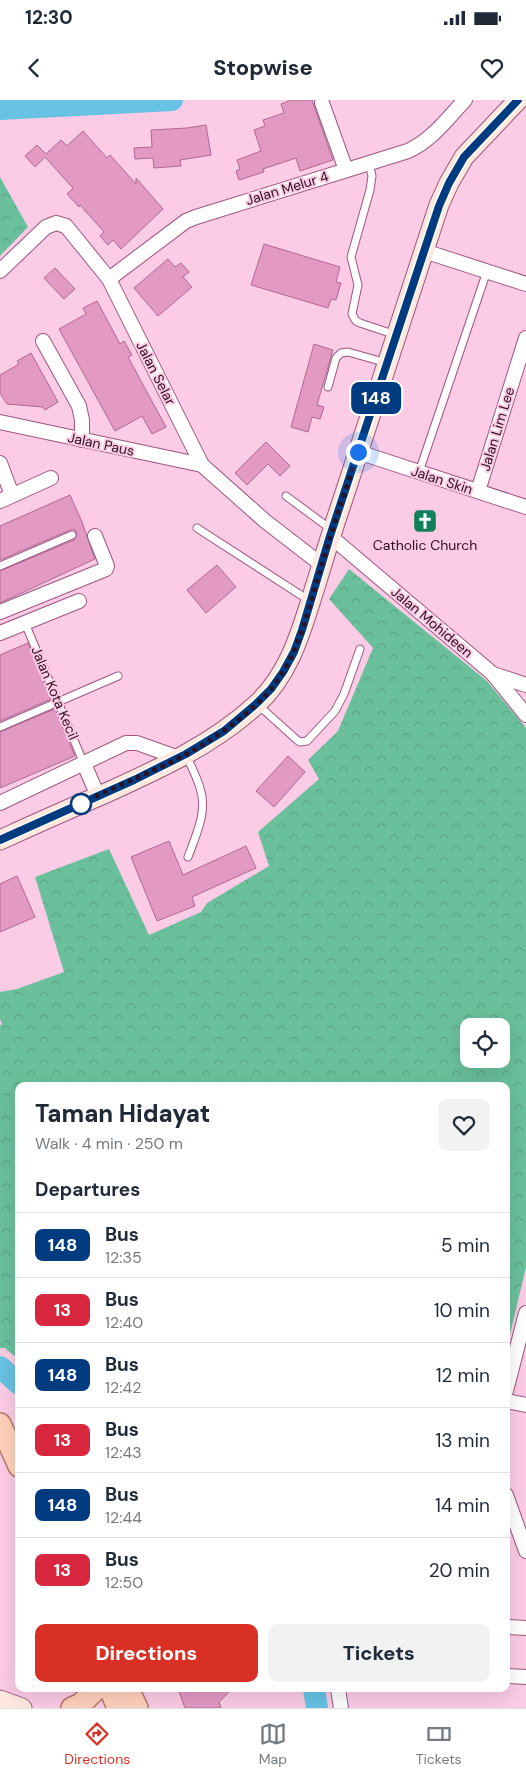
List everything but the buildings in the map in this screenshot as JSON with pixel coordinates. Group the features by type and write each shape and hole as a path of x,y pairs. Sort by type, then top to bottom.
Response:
{"main road":[{"path":"0,1424 11,1461"},
{"path":"72,1708 81,1704 93,1692"},
{"path":"111,1692 118,1708"},
{"path":"129,1692 137,1708"}],"street":[{"name":"Jalan Melur 4","path":"109,279 186,221 420,145 429,138 464,100"},
{"path":"0,840 183,756 213,738 256,704 271,689 294,652 331,533 439,206 449,183 464,157 518,100"},
{"path":"322,103 346,170"},
{"name":"Jalan Selar","path":"0,271 46,227 56,223 66,226 109,279 202,465 265,521 322,565"},
{"path":"424,251 526,284"},
{"path":"43,341 78,406 82,420 82,440"},
{"name":"Jalan Lim Lee","path":"478,491 525,344"},
{"name":"Jalan Paus","path":"0,422 202,465"},
{"name":"Jalan Skin","path":"358,452 526,507"},
{"path":"0,463 6,498 50,478"},
{"name":"Jalan Mohideen","path":"331,533 493,674 526,715"},
{"path":"0,612 106,569 107,566 95,536"},
{"path":"0,633 80,601"},
{"path":"493,674 526,685"},
{"path":"0,803 126,743 137,743 183,756"},
{"path":"84,764 98,796"},
{"path":"510,1375 526,1313"},
{"path":"510,1402 526,1405"},
{"path":"510,1504 523,1532 526,1551"},
{"path":"510,1627 526,1628"},
{"path":"510,1676 526,1677"},
{"path":"338,1692 340,1708"},
{"path":"0,1700 22,1708"}],"lane":[{"path":"369,163 372,176 370,190 351,257 358,285 352,314 356,322 397,335"},
{"path":"419,472 487,271"},
{"path":"328,386 336,358 341,353 348,352 387,363"},
{"path":"286,496 331,533"},
{"path":"197,528 311,601"},
{"path":"0,566 72,536"},
{"name":"Jalan Kota Kecil","path":"25,623 84,764"},
{"path":"256,704 297,740 307,741 335,710 344,694 360,649"},
{"path":"0,727 118,676"},
{"path":"183,756 200,788 203,806 199,828 188,857"}],"green space":[{"path":"0,177 28,227 0,256"},
{"path":"349,569 487,681 526,728 526,1267 510,1334 510,1082 15,1082 15,1357 5,1348 0,1348 0,1025 2,1024 0,1019 0,992 17,989 64,972 35,877 109,849 149,935 201,912 207,903 269,866 258,832 319,779 308,760 338,731 373,648 329,599"}],"waterway":[{"path":"0,109 172,100"},
{"path":"0,1367 15,1380"},
{"path":"314,1692 317,1708"}],"bus line":[{"name":"148","path":"0,840 134,780 213,738 256,704 271,689 283,672 294,652 302,630 330,536 439,206 449,183 464,157 518,100"}],"place":[{"name":"Catholic Church","path":"425,521"}],"route":[{"path":"81,804 179,758 213,738 246,714 271,689 294,652 358,452"}]}
